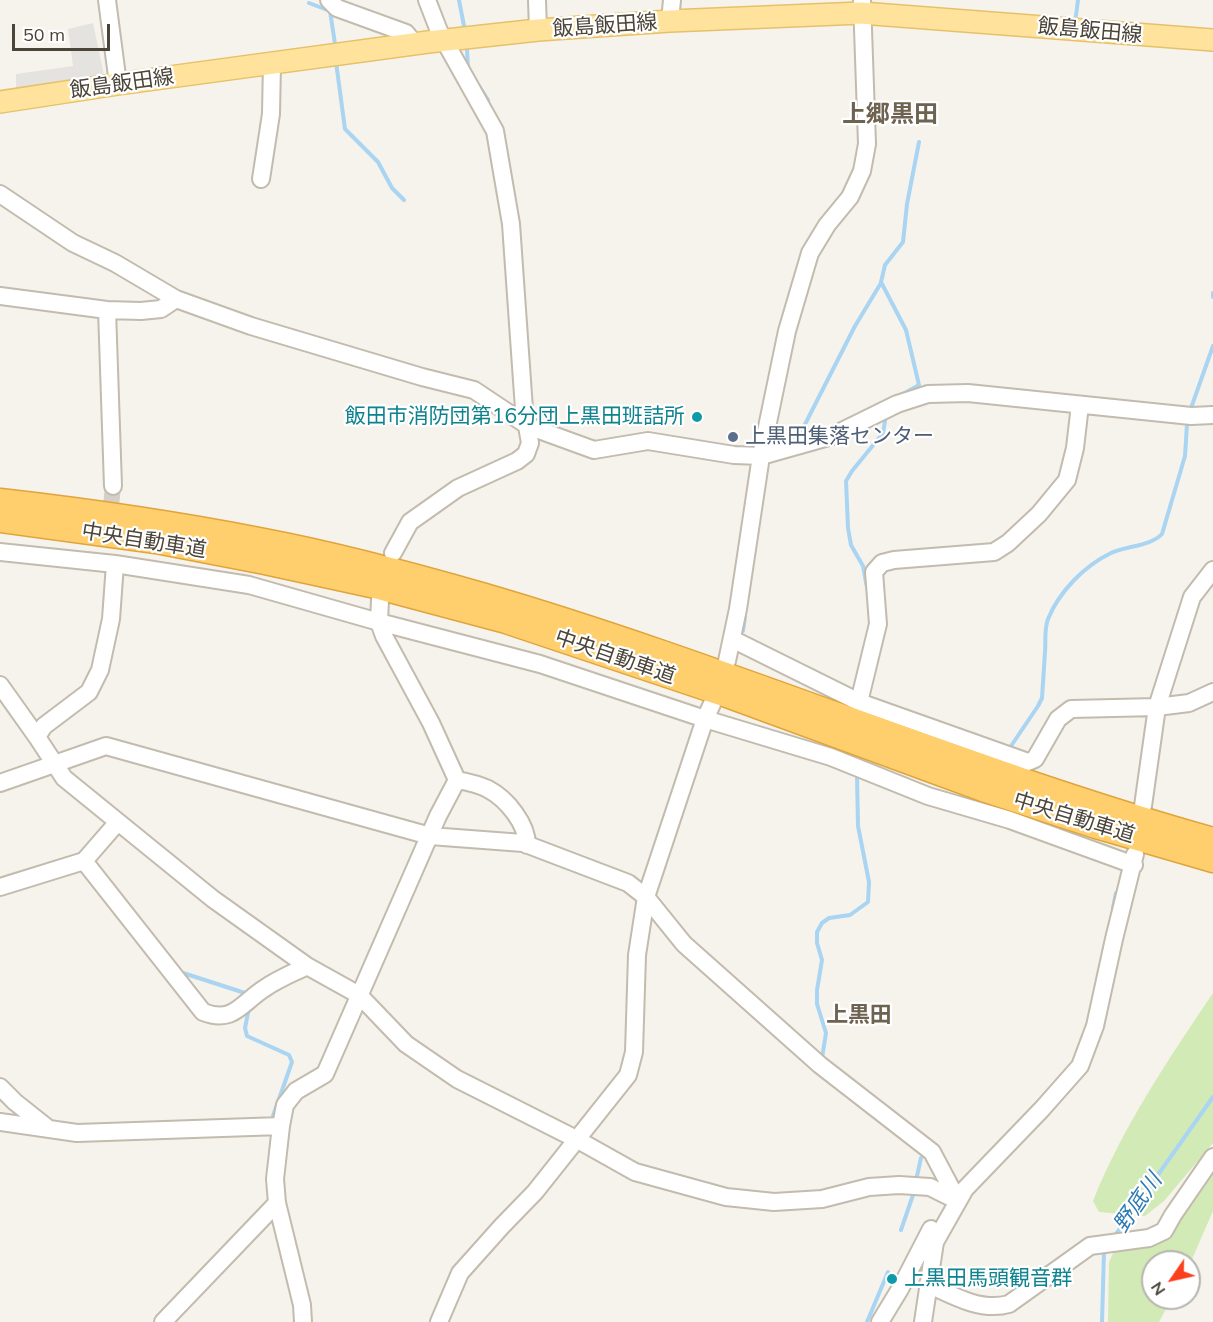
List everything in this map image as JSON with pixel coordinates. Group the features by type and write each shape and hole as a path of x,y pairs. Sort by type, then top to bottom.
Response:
{"highway":[{"name":"中央自動車道","path":"0,501 264,541 362,562 487,597 651,649 990,770 1133,817 1213,840"},
{"name":"中央自動車道","path":"0,520 156,542 265,561 371,585 506,621 727,695 983,789 1096,826 1213,860"}],"main road":[{"name":"飯島飯田線","path":"0,102 118,84 444,40 538,30 671,10 861,7 1213,40"}],"street":[{"path":"107,0 118,84"},
{"path":"329,0 337,8 405,33 415,44"},
{"path":"393,553 410,522 458,488 517,461 526,454 530,443 524,409 511,224 495,131 444,40 427,0"},
{"path":"537,0 538,30"},
{"path":"727,662 738,609 761,456 787,331 810,253 827,225 850,197 862,171 867,144 867,128 861,7"},
{"path":"261,179 271,114 272,63"},
{"path":"0,194 73,243 115,263 176,299 251,326 422,377 474,390 528,426 594,450 648,441 734,455 761,456 832,436 897,404 928,394 968,393 1191,416 1213,415"},
{"path":"0,296 107,310 161,309 176,299"},
{"path":"107,310 112,486"},
{"path":"859,702 878,624 874,572 882,563 894,560 994,552 1008,543 1040,514 1067,480 1075,448 1080,405"},
{"path":"38,737 44,726 89,692 100,670 111,619 111,564 108,542"},
{"path":"1,557 111,564 249,585 709,711 737,727 831,758 928,796 1134,859 1095,1026 1080,1066 969,1184 935,1242 923,1322"},
{"path":"1143,806 1157,706 1192,597 1213,570"},
{"path":"380,600 380,622 384,636 436,733 457,780"},
{"path":"732,639 859,702 1028,762 1035,759 1058,719 1071,709 1189,703 1213,692"},
{"path":"0,685 38,737 64,778 213,899 307,966 359,995 406,1044 457,1079 578,1140 635,1172 726,1197 774,1202 822,1199 869,1187 899,1185 930,1187 958,1202"},
{"path":"439,1322 460,1273 535,1192 628,1075 634,1052 637,955 646,897 709,711"},
{"path":"0,783 106,746 430,836 527,845 628,883 646,897 684,944 811,1058 932,1152 958,1202"},
{"path":"303,1322 302,1305 277,1203 275,1179 285,1105 296,1090 325,1074 438,816 457,780"},
{"path":"457,780 473,783 497,795 520,821 527,838 527,845"},
{"path":"0,887 84,861 117,823"},
{"path":"84,861 203,1012 216,1017 229,1014 242,1007 247,1000 266,987 307,966"},
{"path":"0,1087 50,1130"},
{"path":"0,1122 77,1133 281,1126"},
{"path":"928,1284 985,1307 997,1308 1018,1299 1090,1246 1149,1238 1164,1231 1213,1157"},
{"path":"880,1322 943,1208 958,1202"},
{"path":"163,1322 277,1203"}],"green space":[{"path":"1213,993 1213,1143 1164,1201 1145,1216 1099,1212 1093,1201 1118,1146 1163,1068"},
{"path":"1213,1173 1213,1211 1196,1250 1141,1250 1141,1310 1166,1310 1159,1322 1108,1322 1109,1262 1118,1243 1159,1239"}],"shaded area":[{"path":"93,23 105,80 16,94 16,74 73,66 68,29"}],"waterway":[{"path":"459,0 464,26"},
{"path":"1075,23 1078,0"},
{"path":"309,3 330,11 335,44"},
{"path":"467,49 468,69"},
{"path":"336,62 345,129 378,162 392,188 404,200"},
{"path":"479,86 488,100"},
{"path":"903,394 919,385 906,330 881,282 885,265 903,242 907,204 919,142"},
{"path":"797,440 855,326 881,283"},
{"path":"1190,411 1213,346"},
{"path":"868,593 863,566 851,545 846,481 883,433 885,421"},
{"path":"1009,749 1042,698 1046,627 1059,599 1082,572 1101,558 1152,541 1162,534 1185,456 1187,424"},
{"path":"743,631 745,617"},
{"path":"822,1058 826,1033 817,1004 822,960 817,943 817,932 822,923 829,918 850,915 868,902 869,882 858,826 857,775"},
{"path":"1113,908 1116,893"},
{"path":"180,972 245,993"},
{"path":"249,1008 245,1028 247,1036 289,1055 292,1062 273,1116"},
{"name":"野底川","path":"1114,1237 1213,1097"},
{"path":"917,1176 921,1158"},
{"path":"901,1230 913,1195"},
{"name":"野底川","path":"1102,1322 1104,1251 1106,1248"},
{"path":"867,1322 888,1272"}],"tunnel":[{"path":"109,526 113,486"}],"place":[{"name":"飯田市消防団第16分団上黒田班詰所","path":"697,417"},
{"name":"上黒田集落センター","path":"733,437"},
{"name":"上黒田馬頭観音群","path":"892,1279"}],"district":[{"name":"上郷黒田","path":"890,115"},
{"name":"上黒田","path":"859,1015"}]}
